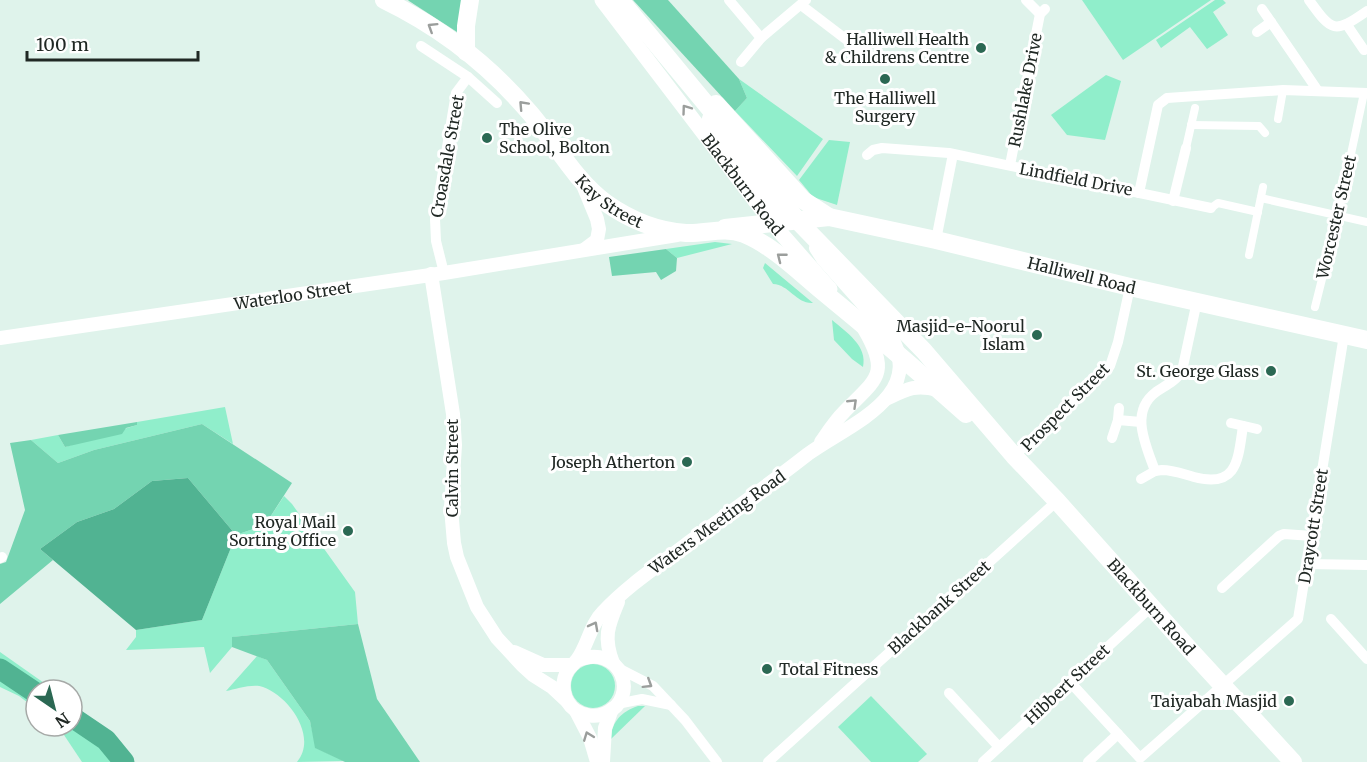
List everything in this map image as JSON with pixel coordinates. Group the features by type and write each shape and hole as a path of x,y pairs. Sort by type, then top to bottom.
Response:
{"main road":[{"name":"Kay Street","path":"384,0 436,28 496,77 530,112 580,178 604,202 628,217 656,228 688,233 772,223 801,224"},
{"path":"466,52 466,26 470,0"},
{"name":"Blackburn Road","path":"602,0 772,223 858,321 1012,454"},
{"path":"626,6 788,184 808,204 829,217"},
{"name":"Blackburn Road","path":"626,6 740,144 801,224 924,351 1012,454 1058,501 1151,607 1293,762"},
{"path":"689,84 725,142 769,202 774,211 772,223"},
{"name":"Halliwell Road","path":"801,224 829,217 1367,340"},
{"path":"714,230 735,231 775,252 858,321"}],"street":[{"path":"729,0 761,38"},
{"name":"Rushlake Drive","path":"1010,165 1042,11 1026,0"},
{"path":"1309,0 1329,25 1337,27 1347,25 1367,11"},
{"path":"741,62 761,38 804,2 860,50 853,58"},
{"path":"1262,9 1318,91"},
{"path":"1257,32 1271,22"},
{"path":"1347,25 1364,50"},
{"name":"Croasdale Street","path":"421,46 468,77 497,103"},
{"path":"1278,119 1286,90 1301,76 1303,68"},
{"name":"Croasdale Street","path":"438,274 435,219 456,93 468,77"},
{"name":"Lindfield Drive","path":"867,155 873,150 882,148 953,154 1138,193 1158,105 1167,98 1286,90 1365,93"},
{"name":"Worcester Street","path":"1315,307 1365,93"},
{"path":"1173,201 1195,108"},
{"path":"1191,125 1259,126 1265,134"},
{"path":"936,240 953,154"},
{"path":"580,178 599,229 597,240 583,250"},
{"path":"1249,255 1263,187"},
{"path":"1138,193 1211,208 1218,203 1258,212"},
{"path":"1261,198 1367,222"},
{"name":"Blackburn Road","path":"801,224 823,259 889,333 896,345 899,357"},
{"name":"Waterloo Street","path":"0,338 438,274 688,233"},
{"name":"Calvin Street","path":"438,274 455,445 451,508 454,543 461,570 477,607 507,649 533,675 552,687 571,705"},
{"name":"Prospect Street","path":"1012,454 1110,366 1118,342 1130,286"},
{"path":"1155,471 1141,429 1145,403 1182,371 1197,300"},
{"name":"Waters Meeting Road","path":"816,448 842,414 869,387 877,374 877,354 858,321"},
{"name":"Draycott Street","path":"1118,734 1140,758 1298,620 1344,335"},
{"name":"Waters Meeting Road","path":"574,663 602,613 644,576 816,448 856,425 885,400 898,378 899,357"},
{"path":"885,400 907,388 916,386 925,386 940,391"},
{"path":"1112,438 1119,408"},
{"path":"1118,420 1141,422"},
{"path":"1231,423 1257,429"},
{"path":"1141,479 1155,471 1168,470 1206,480 1220,479 1236,466 1243,426"},
{"name":"Blackbank Street","path":"768,762 1058,501"},
{"path":"1222,588 1279,536 1284,534 1312,536"},
{"path":"1307,564 1367,565"},
{"name":"Waters Meeting Road","path":"616,666 608,649 607,637 609,624 620,597"},
{"name":"Hibbert Street","path":"983,762 1151,607"},
{"path":"1331,619 1367,659"},
{"name":"Calvin Street","path":"507,649 543,665 574,663"},
{"path":"597,762 590,738 571,705 563,684 565,675 574,663 593,656 600,656 653,687 674,706 717,762"},
{"path":"603,762 605,728 621,698 623,682 616,666"},
{"path":"1070,682 1118,734 1088,762"},
{"path":"949,693 999,747"},
{"path":"571,705 590,716 598,716 615,707 642,699 674,706"}],"shaded area":[{"path":"463,0 457,32 409,1"},
{"path":"633,0 668,0 739,79 747,98 735,111"},
{"path":"1082,0 1211,0 1123,60"},
{"path":"1215,0 1223,0 1226,3 1213,12 1228,35 1207,49 1190,27 1161,48 1156,40"},
{"path":"1106,75 1121,81 1105,140 1067,135 1051,115"},
{"path":"739,79 823,139 797,176 735,111 747,98"},
{"path":"829,140 850,142 837,205 813,197 799,180"},
{"path":"715,242 732,244 677,258 666,249"},
{"path":"666,249 677,258 676,271 661,280 656,272 612,276 609,257"},
{"path":"765,263 813,303 802,301 779,285 773,284 763,268"},
{"path":"832,320 859,346 864,359 863,367 834,340"},
{"path":"225,407 233,444 202,424 94,450 58,463 31,440 58,435 65,447 137,425 137,422"},
{"path":"137,422 137,425 126,428 122,434 65,447 58,435"},
{"path":"202,424 292,483 265,525 236,535 188,478 152,481 114,509 77,522 40,549 53,560 0,604 0,564 6,562 25,510 10,443 31,440 58,463 94,450"},
{"path":"188,478 236,535 202,620 136,630 40,549 77,522 114,509 152,481"},
{"path":"284,496 355,592 358,624 233,637 232,647 210,673 204,647 126,650 136,637 136,630 202,620 236,535 265,525"},
{"path":"358,624 377,699 420,762 345,762 315,748 310,721 267,660 232,647 232,637"},
{"path":"0,652 37,678 25,678 0,661"},
{"path":"257,656 267,660 310,721 316,748 344,761 297,762 303,752 302,730 298,718 282,699 259,686 226,691"},
{"path":"593,664 609,670 615,686 609,702 593,708 577,702 571,686 577,670"},
{"path":"0,674 24,691 24,700 19,696 0,687"},
{"path":"871,696 927,754 918,762 871,762 838,727"},
{"path":"638,706 645,706 611,739 613,727 618,718"},
{"path":"84,735 98,745 111,762 82,762 66,738 84,738"}],"waterway":[{"path":"0,669 24,685"},
{"path":"84,725 106,740 124,762"}],"place":[{"name":"Halliwell Health & Childrens Centre","path":"981,48"},
{"name":"The Halliwell Surgery","path":"885,79"},
{"name":"The Olive School, Bolton","path":"487,138"},
{"name":"Masjid-e-Noorul Islam","path":"1037,335"},
{"name":"St. George Glass","path":"1271,371"},
{"name":"Joseph Atherton","path":"687,462"},
{"name":"Royal Mail Sorting Office","path":"348,531"},
{"name":"Total Fitness","path":"767,669"},
{"name":"Taiyabah Masjid","path":"1289,701"}]}
